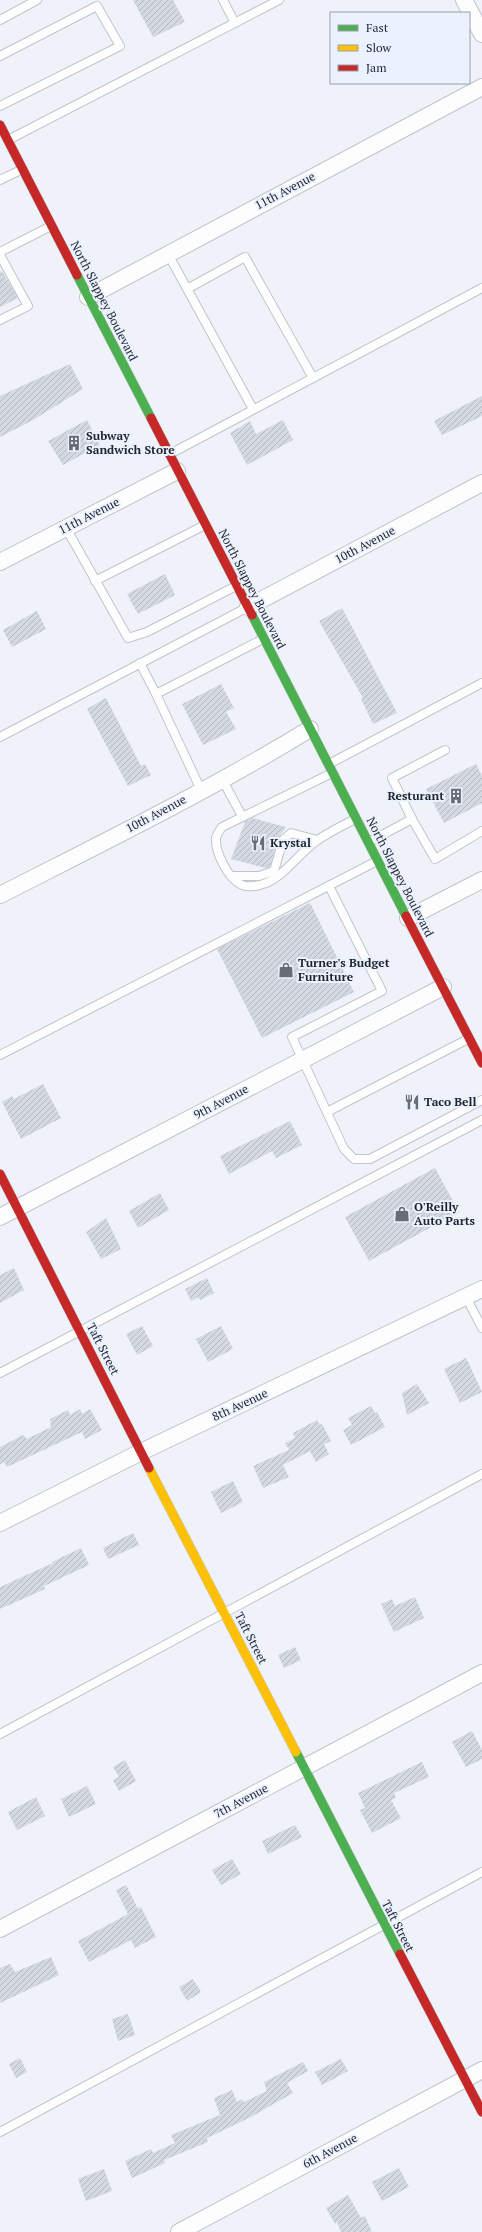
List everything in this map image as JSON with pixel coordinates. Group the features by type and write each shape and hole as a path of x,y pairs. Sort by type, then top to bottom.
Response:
{"main road":[{"name":"North Slappey Boulevard","path":"0,125 482,1063"},
{"name":"Taft Street","path":"0,1174 303,1768 482,2112"}],"street":[{"path":"464,0 482,34"},
{"name":"11th Avenue","path":"88,296 482,87"},
{"name":"11th Avenue","path":"0,562 177,471"},
{"name":"10th Avenue","path":"248,607 482,482"},
{"name":"10th Avenue","path":"0,895 222,779 310,729"},
{"path":"408,918 482,880"},
{"name":"9th Avenue","path":"0,1217 443,987"},
{"name":"8th Avenue","path":"0,1523 141,1452 482,1289"},
{"name":"7th Avenue","path":"0,1929 482,1673"},
{"name":"6th Avenue","path":"179,2232 482,2070"}],"lane":[{"path":"0,20 37,0"},
{"path":"223,0 235,23"},
{"path":"8,140 279,0"},
{"path":"0,56 96,3 120,46 0,106"},
{"path":"0,180 23,169"},
{"path":"0,252 51,225"},
{"path":"168,254 253,409"},
{"path":"0,255 28,306 0,320"},
{"path":"187,288 245,257 313,378"},
{"path":"169,454 482,288"},
{"path":"96,581 206,525"},
{"path":"66,528 128,638 147,632 236,585"},
{"path":"0,737 248,607"},
{"path":"156,694 264,639"},
{"path":"140,663 201,790"},
{"path":"356,819 317,840 303,850 282,873 260,885 245,886 240,884 231,876 217,849 216,837 222,827 482,683"},
{"path":"445,750 392,778 412,819 435,859 482,831"},
{"path":"222,779 242,816"},
{"path":"368,842 412,819"},
{"path":"231,876 259,876 274,871 283,840 291,833 317,840"},
{"path":"0,1055 378,861"},
{"path":"329,886 382,991 292,1037 344,1149 354,1159 370,1159 482,1100"},
{"path":"327,1112 470,1039"},
{"path":"0,1373 482,1120"},
{"path":"466,1297 482,1327"},
{"path":"0,1734 225,1614 482,1474"},
{"path":"0,2132 482,1872"}],"building":[{"path":"133,0 173,0 185,22 153,37"},
{"path":"2,271 18,298 0,307 0,272"},
{"path":"70,364 83,389 33,420 0,437 0,396"},
{"path":"482,396 482,416 442,435 434,421"},
{"name":"Subway Sandwich Store","path":"87,420 100,445 63,465 48,441"},
{"path":"283,420 293,440 247,465 230,433 250,421 256,434"},
{"path":"165,574 175,595 138,614 127,594"},
{"path":"342,608 397,713 373,724 361,699 363,698 319,621"},
{"path":"37,611 46,629 12,647 3,630"},
{"path":"221,684 234,708 226,712 236,729 203,745 182,704"},
{"path":"106,698 141,766 145,764 151,775 128,786 87,709"},
{"name":"Resturant","path":"476,764 482,776 482,803 444,823 426,789"},
{"name":"Krystal","path":"252,818 286,827 278,838 270,867 265,868 231,859 245,822"},
{"name":"Turner's Budget Furniture","path":"310,903 354,992 262,1038 217,949"},
{"path":"43,1084 61,1118 21,1139 2,1102 12,1096 14,1099"},
{"path":"290,1121 302,1145 276,1158 272,1151 229,1174 220,1156"},
{"name":"O'Reilly Auto Parts","path":"435,1168 459,1212 369,1261 345,1217"},
{"path":"160,1193 169,1210 138,1228 129,1211"},
{"path":"106,1218 121,1249 101,1259 86,1232"},
{"path":"14,1268 24,1290 0,1303 0,1275"},
{"path":"207,1278 214,1293 200,1300 198,1297 191,1301 185,1289"},
{"path":"142,1326 153,1346 137,1355 126,1334"},
{"path":"221,1326 233,1349 208,1362 196,1339"},
{"path":"466,1358 482,1392 460,1403 444,1369"},
{"path":"417,1384 429,1403 407,1415 402,1393"},
{"path":"371,1406 375,1413 377,1412 385,1427 351,1445 343,1430 352,1425 348,1418"},
{"path":"80,1409 82,1414 90,1409 102,1430 85,1439 82,1432 7,1467 4,1462 0,1464 0,1447 23,1435 27,1439 51,1427 50,1419 68,1410 70,1415"},
{"path":"317,1420 320,1425 322,1424 331,1441 324,1444 329,1454 316,1462 310,1451 283,1465 289,1477 263,1488 253,1466 289,1450 285,1443 295,1438 293,1433"},
{"path":"233,1481 243,1502 221,1513 211,1492"},
{"path":"133,1533 139,1545 108,1559 103,1548"},
{"path":"81,1548 89,1565 44,1586 45,1589 0,1609 0,1587 53,1563 52,1562"},
{"path":"415,1597 424,1618 394,1632 381,1604 392,1599 395,1606"},
{"path":"295,1647 301,1660 284,1668 278,1655"},
{"path":"472,1731 482,1750 482,1759 466,1767 452,1742"},
{"path":"125,1760 136,1781 119,1791 113,1780 119,1777 113,1767"},
{"path":"422,1762 429,1777 394,1793 396,1798 391,1800 401,1818 372,1833 360,1810 365,1808 358,1793"},
{"path":"87,1786 96,1804 69,1817 61,1799"},
{"path":"36,1797 45,1816 17,1830 8,1812"},
{"path":"295,1825 302,1837 268,1854 262,1841"},
{"path":"232,1859 241,1874 221,1885 212,1870"},
{"path":"126,1885 138,1909 141,1907 156,1937 135,1948 131,1940 89,1962 78,1941 128,1914 116,1890"},
{"path":"51,1957 59,1975 0,2003 0,1968 10,1964 15,1972"},
{"path":"193,1979 201,1992 187,2001 179,1987"},
{"path":"128,2014 135,2035 118,2041 112,2019"},
{"path":"20,2058 27,2072 16,2078 9,2064"},
{"path":"341,2059 348,2071 322,2085 315,2072"},
{"path":"303,2062 308,2071 287,2083 293,2093 251,2117 207,2138 208,2142 164,2160 165,2163 132,2178 125,2161 151,2149 153,2153 175,2143 171,2135 220,2115 214,2098 232,2090 237,2102 242,2099 244,2102 267,2091 264,2082"},
{"path":"399,2168 409,2187 382,2201 372,2182"},
{"path":"104,2169 112,2191 86,2201 78,2179"},
{"path":"348,2195 361,2218 365,2216 372,2232 341,2232 337,2222 335,2224 326,2208"}],"traffic: fast":[{"path":"77,275 151,418"},
{"path":"252,615 406,916"},
{"path":"296,1752 400,1954"}],"traffic: slow":[{"path":"149,1468 296,1752"}],"traffic: jam":[{"path":"0,125 77,275"},
{"path":"151,418 252,615"},
{"path":"406,916 482,1063"},
{"path":"0,1174 149,1468"},
{"path":"400,1954 482,2112"}],"place":[{"name":"Subway Sandwich Store","path":"74,443"},
{"name":"Resturant","path":"456,796"},
{"name":"Krystal","path":"258,843"},
{"name":"Turner's Budget Furniture","path":"286,970"},
{"name":"Taco Bell","path":"412,1102"},
{"name":"O'Reilly Auto Parts","path":"402,1214"}]}
